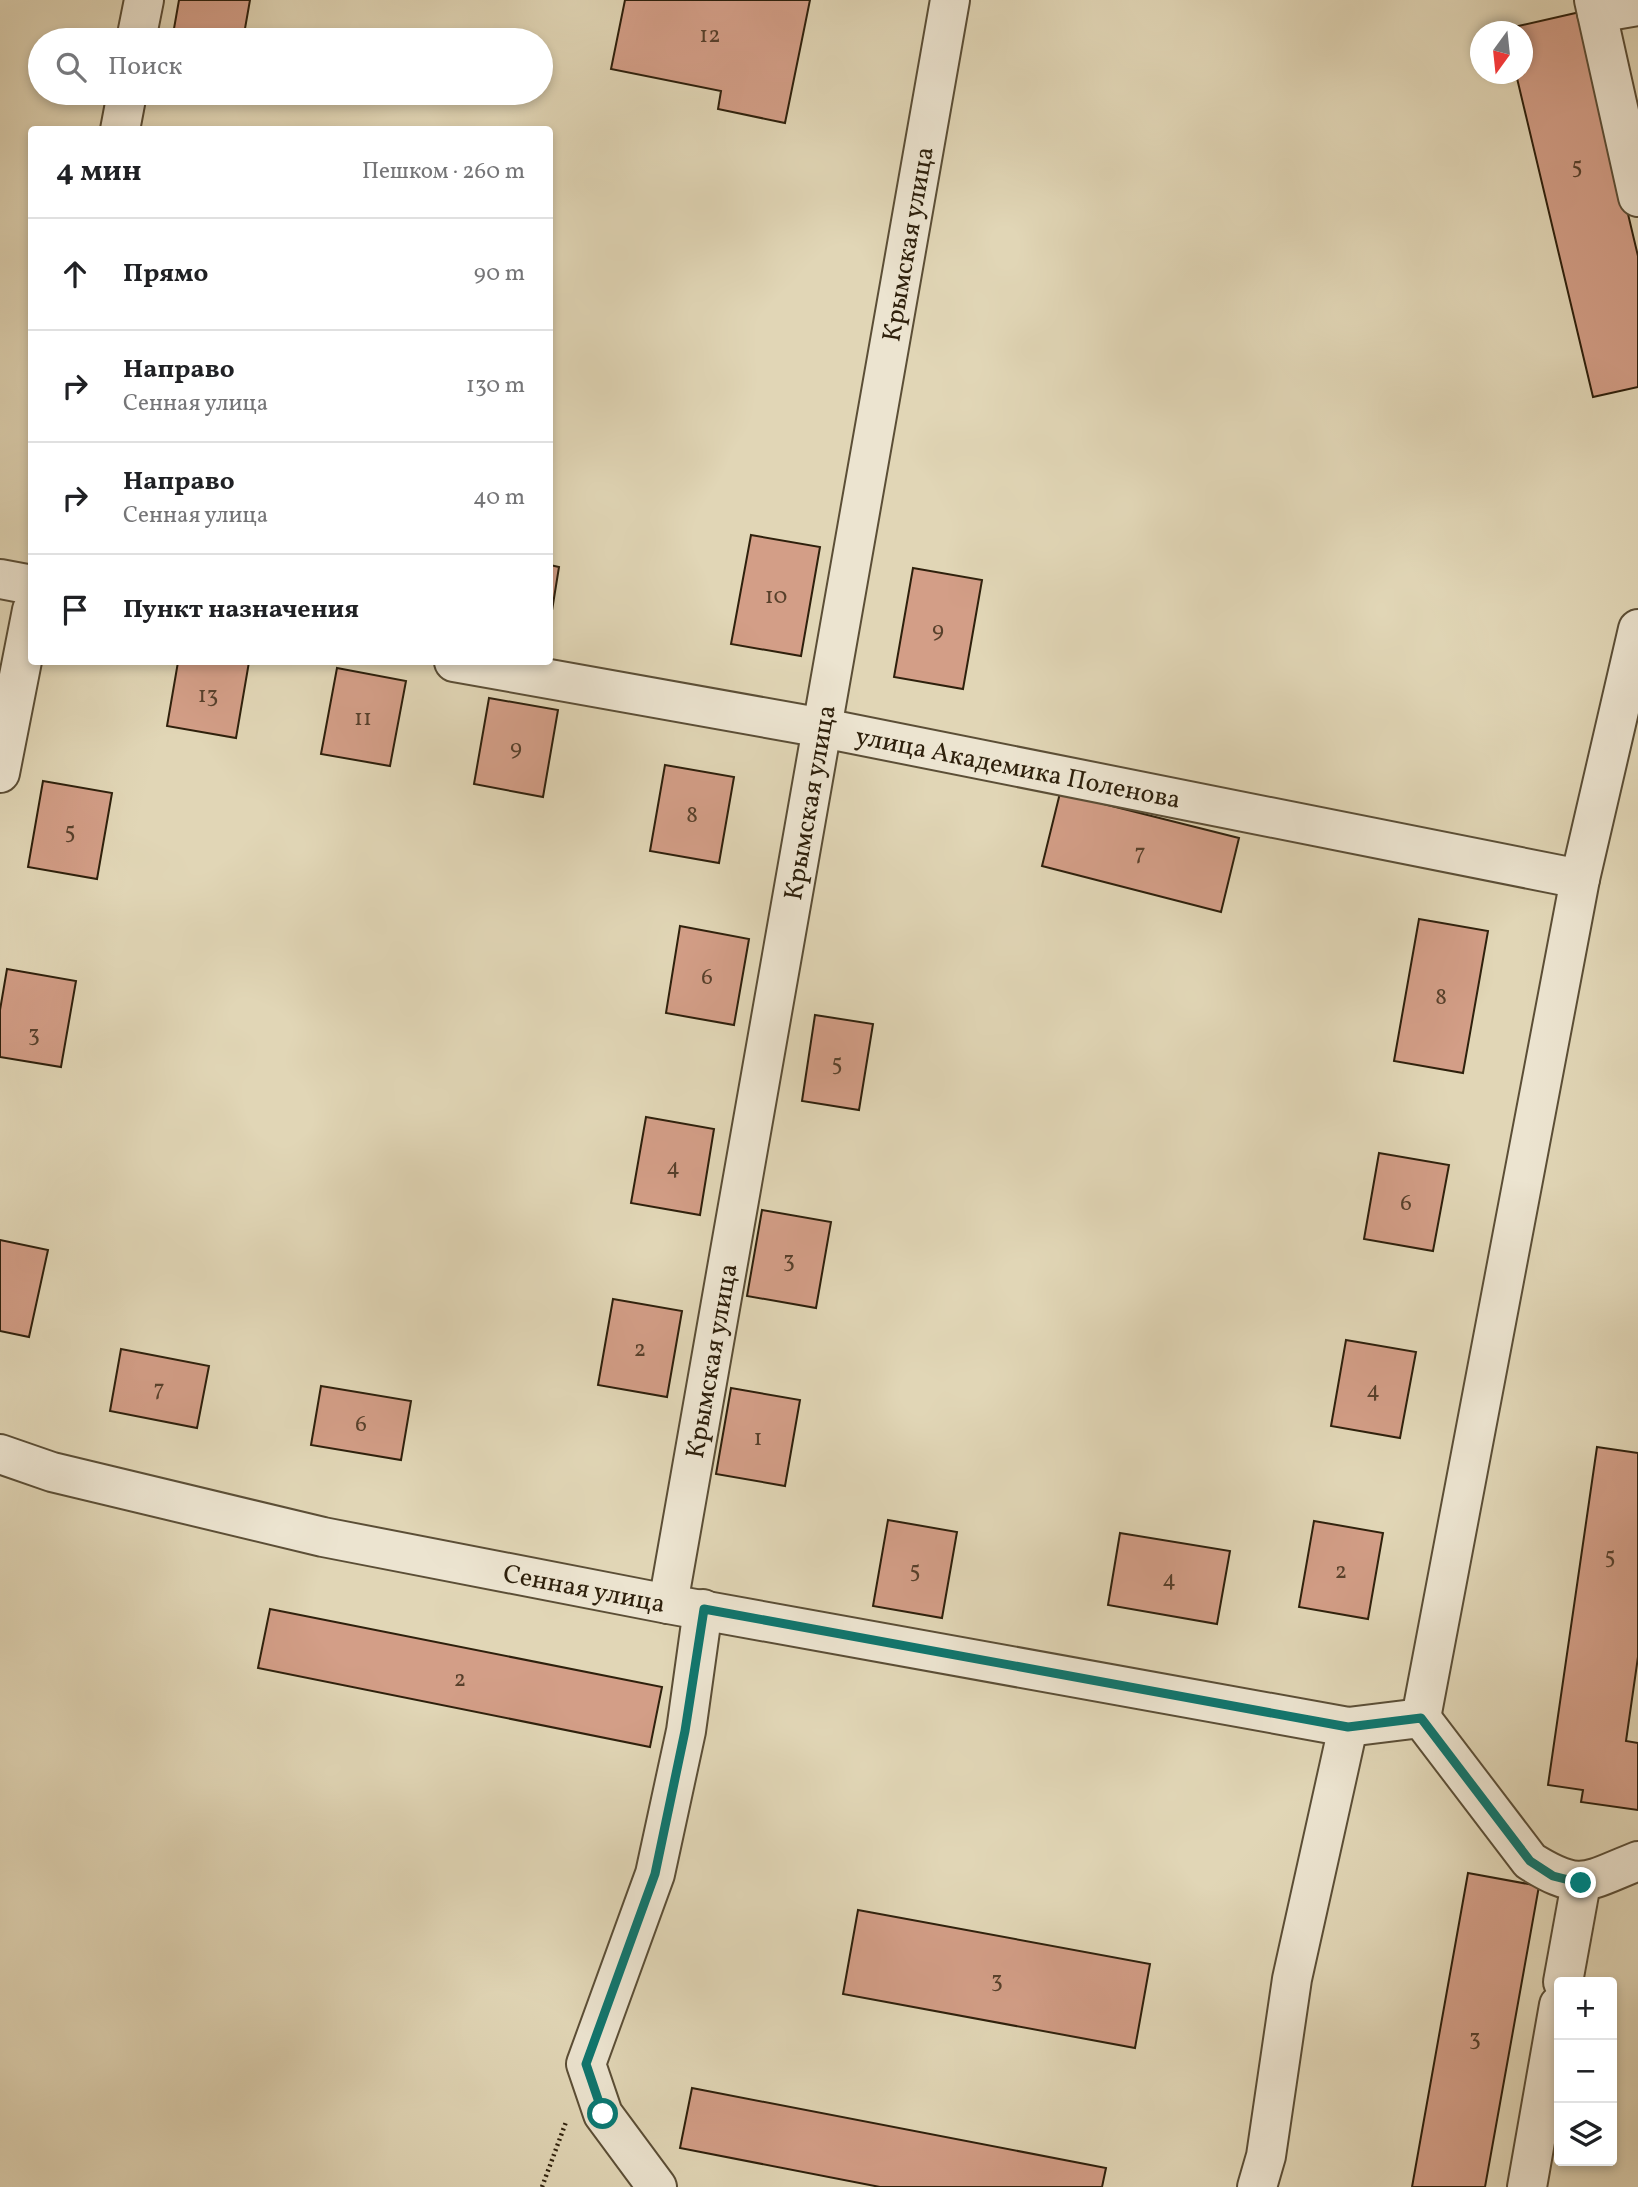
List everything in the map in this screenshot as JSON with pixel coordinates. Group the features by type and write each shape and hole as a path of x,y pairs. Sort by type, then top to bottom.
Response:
{"street":[{"path":"138,28 144,0"},
{"name":"Крымская улица","path":"657,2187 603,2114 586,2064 655,1874 685,1731 686,1607 823,728 950,0"},
{"path":"1638,6 1595,6 1638,197"},
{"path":"121,126 125,105"},
{"path":"0,579 28,584"},
{"path":"1638,629 1580,879 1421,1718 1530,1861 1553,1876 1581,1883 1638,1861"},
{"path":"0,773 28,630"},
{"name":"улица Академика Поленова","path":"471,665 823,728 1580,879"},
{"name":"Сенная улица","path":"0,1454 52,1472 323,1536 686,1607 1348,1727 1421,1718"},
{"path":"1257,2187 1266,2157 1292,1979 1348,1727"},
{"path":"1564,1977 1581,1883"},
{"path":"1527,2187 1554,2033"}],"building":[{"path":"179,0 250,0 245,28 174,28"},
{"path":"625,0 810,0 785,123 718,109 721,91 611,69"},
{"path":"1580,12 1638,256 1638,387 1593,397 1518,84 1533,84 1533,23"},
{"path":"751,535 820,547 801,656 731,644"},
{"path":"553,566 559,567 553,604"},
{"path":"913,568 982,580 963,689 894,677"},
{"path":"177,665 248,665 236,738 167,726"},
{"path":"337,668 406,681 390,766 321,754"},
{"path":"489,698 558,710 543,797 474,784"},
{"path":"665,765 734,777 719,863 650,851"},
{"path":"43,781 112,793 97,879 28,867"},
{"path":"1060,793 1239,838 1221,912 1042,866"},
{"path":"1419,919 1488,931 1463,1073 1394,1061"},
{"path":"680,926 749,939 734,1025 666,1013"},
{"path":"7,969 76,981 61,1067 0,1057 0,1010"},
{"path":"815,1015 873,1024 859,1110 802,1101"},
{"path":"646,1117 714,1129 700,1215 631,1203"},
{"path":"1379,1153 1449,1165 1433,1251 1364,1239"},
{"path":"762,1210 831,1222 816,1308 747,1296"},
{"path":"0,1240 48,1250 29,1337 0,1331"},
{"path":"613,1299 682,1311 667,1397 598,1385"},
{"path":"1346,1340 1416,1352 1400,1438 1331,1426"},
{"path":"121,1349 209,1366 197,1428 110,1411"},
{"path":"321,1386 411,1401 401,1460 311,1445"},
{"path":"731,1388 800,1400 785,1486 716,1474"},
{"path":"1597,1447 1638,1453 1638,1657 1626,1741 1638,1743 1638,1810 1581,1802 1583,1790 1548,1785"},
{"path":"888,1520 957,1532 942,1618 873,1606"},
{"path":"1314,1521 1383,1533 1368,1619 1299,1607"},
{"path":"1120,1533 1230,1551 1217,1624 1108,1605"},
{"path":"270,1609 662,1687 650,1747 258,1668"},
{"path":"1468,1873 1539,1886 1485,2187 1412,2187"},
{"path":"858,1910 1150,1964 1135,2048 843,1994"},
{"path":"692,2088 1106,2168 1102,2187 880,2187 680,2148"}],"route":[{"path":"603,2114 586,2064 655,1874 685,1731 704,1609 1348,1727 1421,1718 1530,1861 1553,1876 1581,1883"}]}
